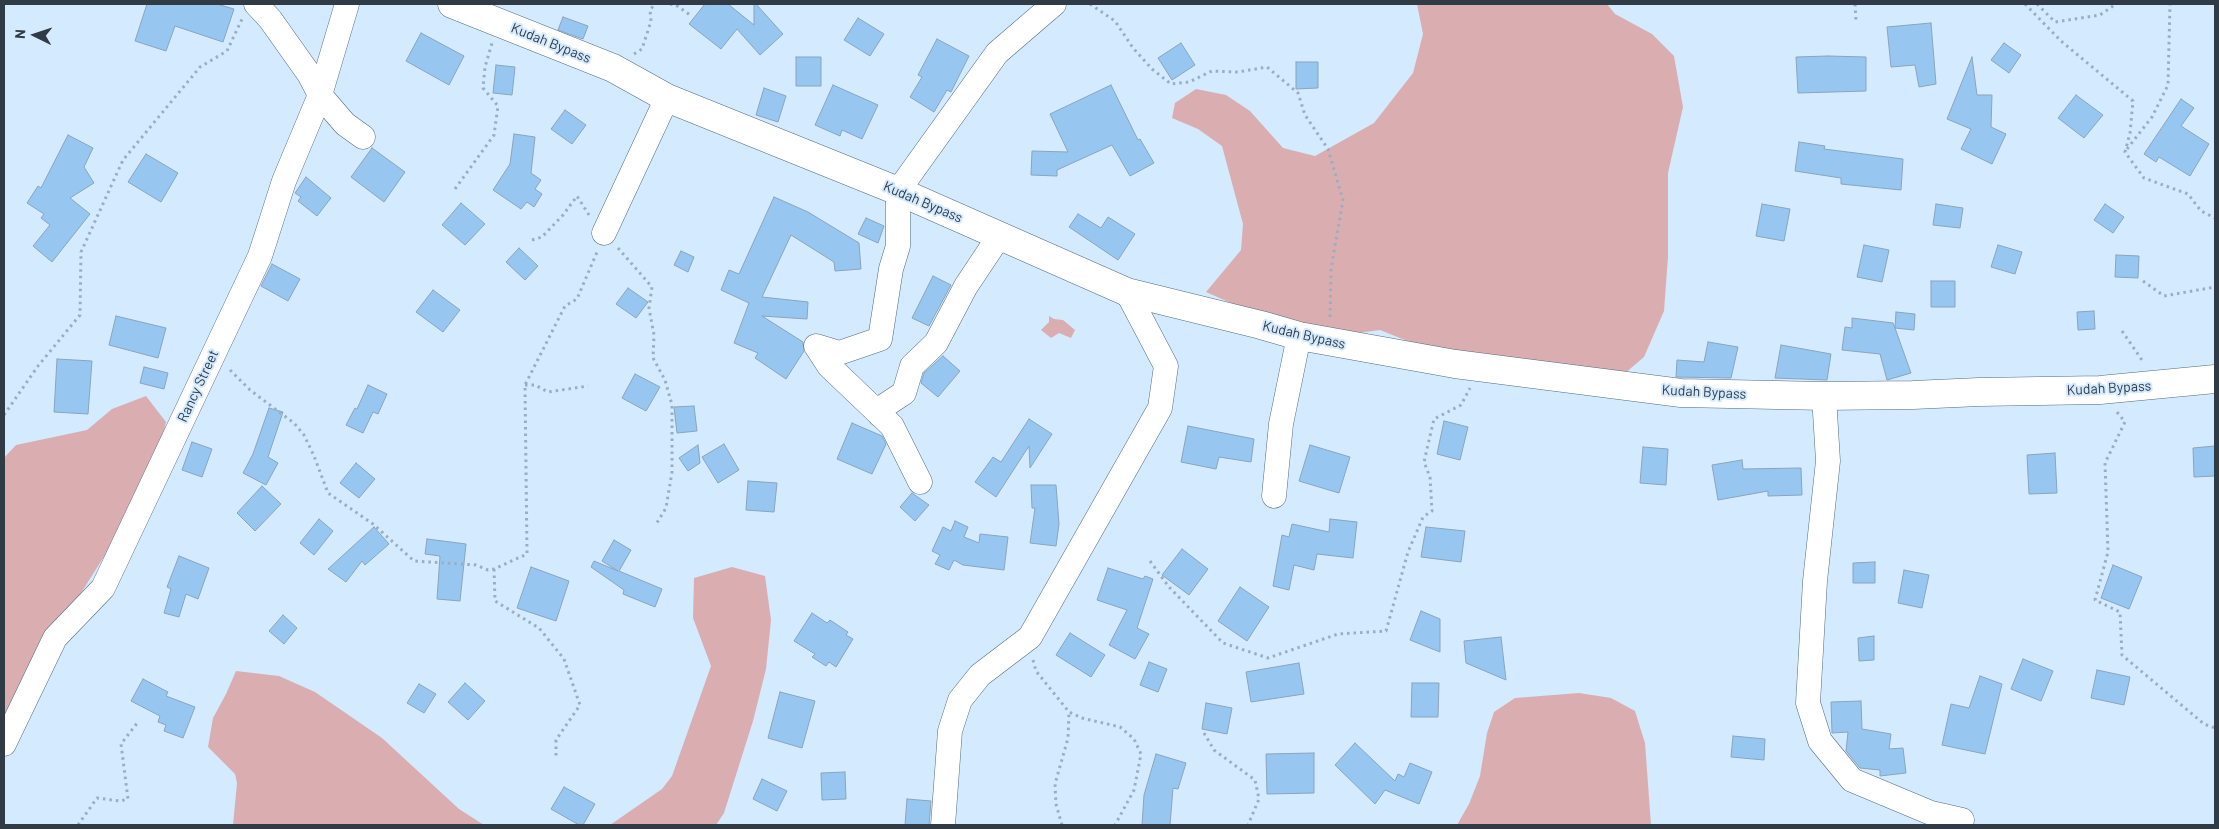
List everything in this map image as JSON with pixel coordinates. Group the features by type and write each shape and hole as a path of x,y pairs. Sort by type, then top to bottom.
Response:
{"street":[{"name":"Rancy Street","path":"4,744 55,638 102,588 260,256 284,181 320,95 347,4"},
{"name":"Kudah Bypass","path":"452,4 499,21 612,68 667,98 898,191 1127,292 1299,336 1480,368 1681,392 1824,396 2100,390 2160,386 2215,378"},
{"path":"920,482 892,426 829,366 816,346 839,352 880,339 891,268 898,246 898,191 997,53 1054,4"},
{"path":"251,8 270,19 309,74 320,95 345,124 363,137"},
{"path":"604,233 667,98"},
{"path":"880,415 884,406 904,393 912,366 936,343 966,286 1000,235"},
{"path":"943,825 950,731 960,700 980,675 1030,636 1160,408 1166,366 1127,292"},
{"path":"1274,496 1280,424 1299,336"},
{"path":"1824,396 1828,460 1815,582 1808,703 1820,741 1852,780 1931,819 1962,820"}],"path":[{"path":"612,68 642,49 651,21 650,10 655,4"},
{"path":"670,4 690,15"},
{"path":"1090,4 1115,21 1133,48 1152,69 1171,84 1189,82 1212,70 1238,72 1267,67 1298,93 1305,114 1328,149 1343,200 1331,269 1331,342"},
{"path":"1855,4 1856,21"},
{"path":"2025,4 2061,40 2133,101 2130,133 2125,152"},
{"path":"2037,4 2055,22 2100,15 2116,4"},
{"path":"2125,152 2152,117 2168,85 2170,4"},
{"path":"4,414 38,366 80,315 81,252 123,160 200,67 227,51 251,8"},
{"path":"455,189 494,135 498,106 483,88 484,68 499,21"},
{"path":"2125,152 2144,178 2188,194 2201,211 2215,218"},
{"path":"532,240 542,237 563,215 577,196 604,233 652,287 649,308 654,335 653,358 665,380 672,405 672,472 666,508 656,526"},
{"path":"224,331 223,356 230,371 250,390 294,423 304,435 328,494 373,524 414,561 476,565 488,570 494,569 527,554 525,385 565,306 578,299 604,233"},
{"path":"2143,281 2164,296 2215,287"},
{"path":"2122,331 2160,386"},
{"path":"1150,561 1169,587 1223,643 1268,658 1338,634 1386,630 1408,552 1423,517 1432,510 1430,477 1424,462 1434,419 1461,405 1480,368"},
{"path":"525,385 535,385 548,392 588,386"},
{"path":"2100,390 2125,422 2105,463 2108,552 2095,600 2120,612 2122,655 2204,724 2215,728"},
{"path":"494,569 495,601 539,628 564,659 580,705 556,740 556,757"},
{"path":"1030,636 1036,672 1069,712 1082,718 1120,728 1134,739 1141,754 1134,790 1115,825"},
{"path":"1062,825 1056,804 1055,784 1068,738 1069,712"},
{"path":"78,825 98,798 120,801 128,799 121,744 138,722"},
{"path":"1204,733 1214,750 1255,780 1259,799 1248,825"}],"shaded area":[{"path":"1417,4 1607,4 1615,14 1652,34 1674,56 1683,107 1668,173 1668,257 1664,311 1644,357 1617,380 1484,363 1410,342 1380,330 1350,334 1233,304 1206,292 1241,250 1243,224 1222,146 1198,129 1172,118 1175,103 1196,89 1226,95 1250,111 1283,148 1315,156 1374,123 1413,73 1423,34"},
{"path":"1049,316 1054,319 1063,320 1075,330 1071,338 1059,333 1051,338 1041,330 1049,322"},
{"path":"146,396 166,422 158,458 117,536 4,715 4,458 16,445 87,430 112,409"},
{"path":"732,567 765,576 771,620 766,669 753,721 724,813 716,825 610,825 662,789 672,776 711,666 693,618 694,578"},
{"path":"236,671 279,676 315,692 382,738 459,809 484,825 233,825 237,783 235,774 208,747 213,718"},
{"path":"1579,693 1611,698 1635,711 1645,743 1651,825 1457,825 1469,804 1480,776 1487,733 1494,712 1515,698"}],"building":[{"path":"147,4 217,4 234,9 223,42 175,26 166,51 135,41"},
{"path":"705,4 728,4 754,25 754,4 756,4 783,34 760,55 737,29 721,49 689,24"},
{"path":"563,17 588,26 583,39 558,30"},
{"path":"858,18 884,34 870,56 844,40"},
{"path":"1931,23 1936,84 1919,87 1915,65 1891,67 1887,27"},
{"path":"421,33 464,56 449,85 406,61"},
{"path":"937,39 969,56 951,92 947,90 934,112 910,97 922,77 918,75"},
{"path":"1181,43 1195,65 1172,80 1158,58"},
{"path":"2004,43 2021,55 2009,73 1991,60"},
{"path":"796,57 821,57 821,86 796,86"},
{"path":"1796,57 1866,57 1866,91 1798,93"},
{"path":"1972,57 1977,95 1992,95 1991,127 2006,134 1992,164 1961,149 1971,129 1947,119"},
{"path":"1296,62 1318,62 1318,88 1296,89"},
{"path":"496,65 515,67 512,95 493,93"},
{"path":"833,85 878,105 862,139 842,130 840,136 815,125"},
{"path":"1111,85 1138,140 1140,139 1154,163 1130,176 1112,145 1057,170 1057,176 1031,175 1032,151 1068,152 1050,114"},
{"path":"764,88 786,96 778,122 756,115"},
{"path":"2076,95 2103,115 2084,138 2058,118"},
{"path":"2181,99 2194,108 2181,126 2209,144 2190,176 2159,157 2156,162 2144,154"},
{"path":"565,110 586,125 572,144 551,129"},
{"path":"514,134 535,137 531,173 541,180 535,189 542,194 534,207 527,202 521,209 493,190 510,164"},
{"path":"68,135 93,148 84,167 94,183 70,198 90,214 52,262 33,246 50,225 41,218 44,214 27,203 38,186 41,188"},
{"path":"1799,142 1825,146 1824,149 1903,159 1901,190 1841,184 1841,178 1795,171"},
{"path":"372,148 405,172 384,202 351,177"},
{"path":"146,154 178,173 161,202 128,182"},
{"path":"306,177 331,198 317,216 298,201 301,197 295,193"},
{"path":"774,197 808,212 859,243 861,269 835,271 834,262 791,235 762,297 808,302 807,319 762,316 803,342 804,351 786,379 755,358 758,353 734,343 749,303 721,290 729,270 739,274"},
{"path":"461,203 485,224 465,245 442,225"},
{"path":"1762,204 1790,209 1784,241 1756,236"},
{"path":"1936,204 1963,208 1960,228 1933,225"},
{"path":"2105,204 2124,217 2113,233 2094,220"},
{"path":"1078,214 1101,228 1108,217 1135,234 1118,260 1069,227"},
{"path":"866,218 884,226 878,243 858,234"},
{"path":"1864,245 1889,250 1882,282 1857,277"},
{"path":"1998,245 2022,252 2015,274 1991,267"},
{"path":"519,248 538,266 525,280 506,262"},
{"path":"681,251 694,257 688,272 674,265"},
{"path":"2116,255 2139,256 2138,278 2115,277"},
{"path":"272,264 300,279 288,301 261,286"},
{"path":"933,276 951,285 929,326 912,318"},
{"path":"1931,281 1955,281 1955,307 1931,307"},
{"path":"628,288 648,302 636,318 616,304"},
{"path":"433,290 460,310 443,332 416,312"},
{"path":"2094,311 2095,329 2078,330 2077,312"},
{"path":"1896,312 1915,314 1914,330 1895,328"},
{"path":"116,316 166,328 158,358 109,345"},
{"path":"1852,318 1893,323 1911,373 1887,380 1880,354 1842,350 1845,327 1852,328"},
{"path":"1708,342 1738,347 1731,378 1676,377 1677,360 1704,362"},
{"path":"1781,345 1831,354 1827,380 1775,378"},
{"path":"943,356 960,371 938,397 921,383 924,373"},
{"path":"57,359 92,361 88,414 54,412"},
{"path":"144,367 168,373 164,389 140,383"},
{"path":"635,374 660,387 646,411 622,398"},
{"path":"368,385 387,394 378,414 373,412 363,433 346,425 355,408 357,409"},
{"path":"694,406 697,431 677,433 674,407"},
{"path":"269,408 283,412 268,457 278,463 266,485 243,473 253,454"},
{"path":"1029,419 1052,434 1030,468 1029,446 996,497 975,482 993,457 1001,462"},
{"path":"1444,421 1468,427 1460,460 1437,454"},
{"path":"852,423 882,436 886,444 872,474 837,459"},
{"path":"1188,426 1254,439 1251,462 1219,457 1216,469 1181,462"},
{"path":"192,442 212,449 202,477 182,470"},
{"path":"724,444 739,470 718,483 702,457"},
{"path":"698,445 700,463 688,471 679,458"},
{"path":"1310,445 1350,457 1339,493 1299,481"},
{"path":"2215,446 2215,476 2194,477 2193,448"},
{"path":"1643,447 1668,449 1666,485 1640,483"},
{"path":"2055,453 2057,493 2029,494 2027,455"},
{"path":"1742,460 1743,469 1801,468 1802,495 1768,496 1768,491 1718,500 1712,465"},
{"path":"356,463 375,479 359,498 340,483"},
{"path":"748,481 777,483 774,512 746,510"},
{"path":"1031,485 1056,485 1059,524 1056,546 1030,543 1035,508 1032,508"},
{"path":"262,486 281,504 255,531 237,513"},
{"path":"912,493 929,505 915,521 900,507"},
{"path":"319,519 333,531 314,555 300,543"},
{"path":"1330,519 1357,522 1353,558 1317,554 1314,570 1294,565 1289,590 1273,586 1282,535 1289,537 1292,524 1329,532"},
{"path":"955,521 968,527 964,537 979,543 980,534 1008,537 1004,570 963,565 954,560 949,570 935,564 940,555 932,551 943,527 951,531"},
{"path":"374,527 389,544 365,565 362,561 346,582 328,569"},
{"path":"1426,527 1465,531 1461,562 1421,557"},
{"path":"427,539 466,544 460,601 437,599 440,556 425,554"},
{"path":"614,540 631,550 619,571 662,589 655,607 623,594 624,590 591,567 594,561 618,571 602,561"},
{"path":"1182,549 1208,569 1189,595 1162,575"},
{"path":"179,556 209,568 198,599 186,594 179,617 164,613 171,589 167,587"},
{"path":"1875,562 1875,583 1853,583 1853,563"},
{"path":"2113,565 2142,577 2129,609 2101,598"},
{"path":"531,567 569,581 556,621 517,608"},
{"path":"1108,568 1143,579 1145,576 1153,579 1137,628 1149,634 1135,659 1109,645 1127,610 1097,600"},
{"path":"1904,570 1929,575 1922,608 1898,603"},
{"path":"1240,587 1269,607 1247,641 1218,621"},
{"path":"1421,611 1440,619 1440,652 1410,640"},
{"path":"812,613 827,623 830,620 848,632 846,635 853,639 836,667 829,662 826,666 812,657 815,654 794,641"},
{"path":"283,615 297,628 284,644 269,631"},
{"path":"1070,633 1105,655 1091,677 1056,655"},
{"path":"1874,636 1874,660 1859,661 1858,638"},
{"path":"1501,637 1506,680 1466,663 1464,641"},
{"path":"2023,659 2053,671 2041,701 2011,689"},
{"path":"1149,662 1167,669 1158,692 1140,685"},
{"path":"1299,663 1304,694 1251,702 1246,672"},
{"path":"2097,670 2130,677 2124,705 2091,698"},
{"path":"1980,676 2002,684 1985,754 1942,745 1951,704 1969,708"},
{"path":"143,679 168,692 166,696 195,707 183,738 164,731 166,725 158,722 160,716 131,701"},
{"path":"465,683 485,701 468,720 448,702"},
{"path":"1412,683 1439,683 1438,717 1411,717"},
{"path":"419,684 436,694 424,713 407,703"},
{"path":"780,692 815,701 802,748 768,738"},
{"path":"1861,701 1862,729 1891,734 1889,749 1903,748 1906,773 1880,776 1880,770 1860,768 1846,751 1848,732 1832,733 1831,702"},
{"path":"1206,703 1232,708 1227,734 1202,729"},
{"path":"1733,736 1765,739 1764,760 1731,757"},
{"path":"1355,743 1395,781 1398,774 1404,777 1410,763 1432,772 1419,804 1385,790 1375,804 1335,765"},
{"path":"1314,753 1314,793 1267,794 1266,754"},
{"path":"1156,754 1186,763 1178,789 1173,788 1170,825 1142,825 1144,795"},
{"path":"845,772 846,799 822,800 821,773"},
{"path":"762,779 787,791 777,811 753,799"},
{"path":"564,787 595,804 583,825 579,825 551,809"},
{"path":"907,799 931,801 929,825 905,825"}]}
